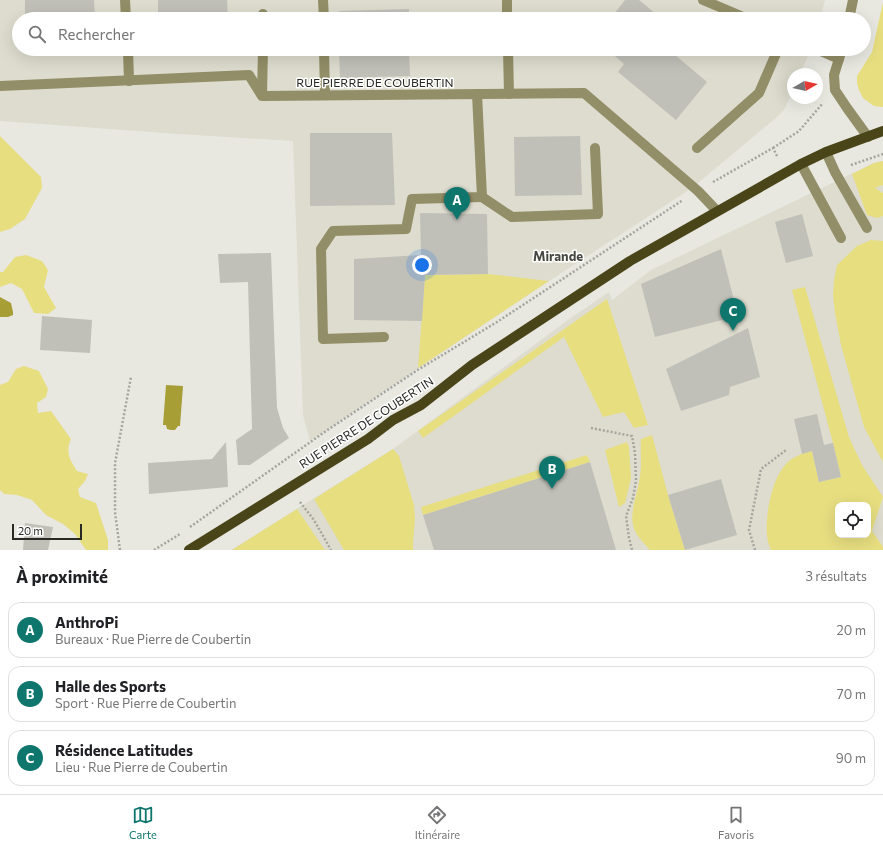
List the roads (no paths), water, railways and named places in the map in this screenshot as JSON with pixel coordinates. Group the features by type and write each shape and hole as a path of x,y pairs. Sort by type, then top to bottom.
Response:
{"main road":[{"name":"RUE PIERRE DE COUBERTIN","path":"189,550 368,439 393,420 421,405 472,365 630,261 802,164 826,152 883,131"}],"street":[{"path":"125,0 126,12"},
{"path":"324,0 324,12"},
{"path":"507,0 507,12"},
{"path":"703,0 731,12"},
{"path":"851,12 854,0"},
{"path":"128,56 129,81"},
{"path":"262,96 263,56"},
{"path":"324,56 325,95"},
{"path":"508,56 509,94"},
{"path":"697,148 759,93 775,56"},
{"path":"832,56 839,59"},
{"path":"840,56 834,75 835,90 868,137"},
{"path":"0,86 249,75 262,96"},
{"name":"RUE PIERRE DE COUBERTIN","path":"262,96 584,93 698,191 717,211"},
{"path":"477,94 482,197"},
{"path":"384,337 323,338 321,249 333,231 406,229 412,199 482,197 512,217 598,214 596,148"},
{"path":"826,152 835,172 867,228"},
{"path":"802,164 841,238"}],"place":[{"name":"AnthroPi","path":"457,220"},
{"name":"Résidence Latitudes","path":"733,331"},
{"name":"Halle des Sports","path":"552,489"}],"district":[{"name":"Mirande","path":"558,256"}]}
